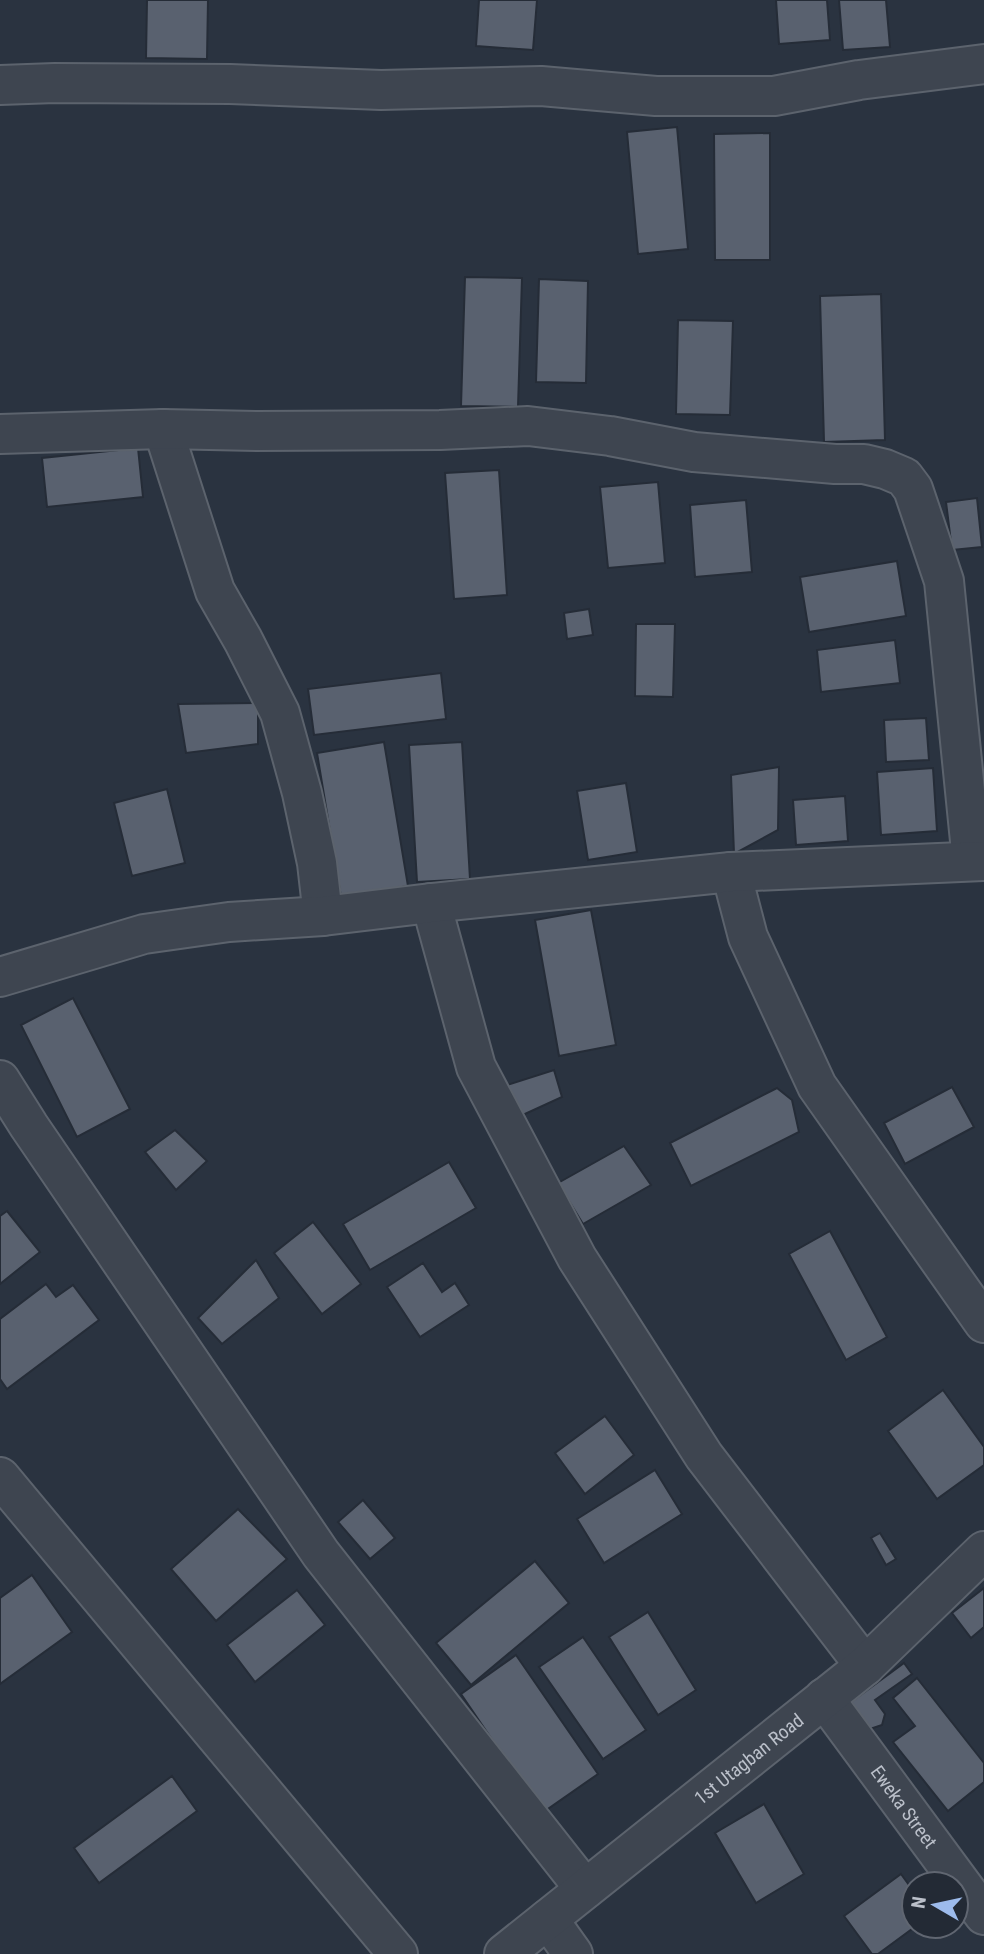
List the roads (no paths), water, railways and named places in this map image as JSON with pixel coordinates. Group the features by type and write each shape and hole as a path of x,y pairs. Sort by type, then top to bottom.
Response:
{"street":[{"path":"0,85 230,84 381,90 541,86 656,96 774,96 859,80 984,64"},
{"path":"0,434 163,429 440,430 528,426 610,436 694,452 864,464 904,477 913,489 944,581 978,861 731,872 323,916 229,922 144,934 0,977"},
{"path":"163,429 215,591 280,713 302,793 317,863 323,916"},
{"path":"731,872 748,937 817,1086 984,1323"},
{"path":"431,903 476,1067 577,1258 704,1456 865,1666"},
{"path":"0,1080 320,1554 585,1889"},
{"path":"0,1477 398,1954"},
{"name":"1st Utagban Road","path":"504,1954 865,1666 984,1551"},
{"name":"Eweka Street","path":"824,1698 984,1915"},
{"path":"548,1919 573,1954"}]}
